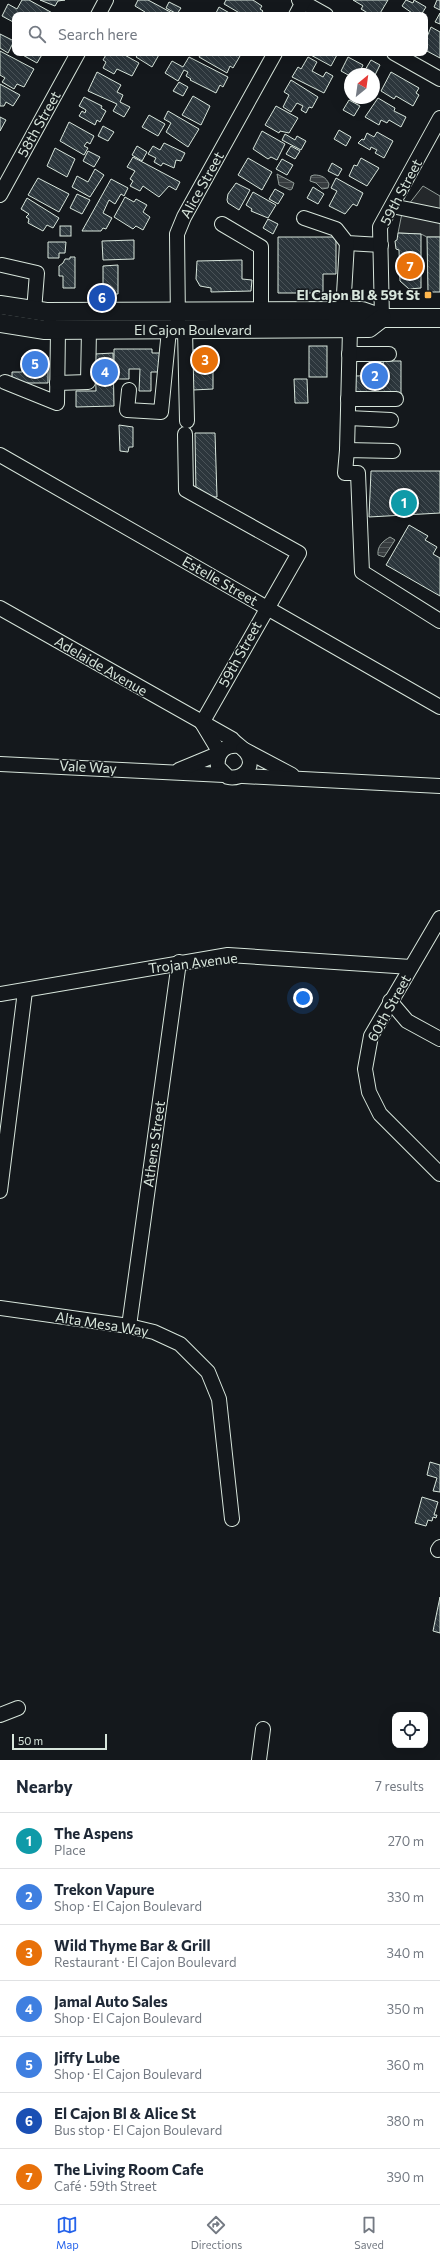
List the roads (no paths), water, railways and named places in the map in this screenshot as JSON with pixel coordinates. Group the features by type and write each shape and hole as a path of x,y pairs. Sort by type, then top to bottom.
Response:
{"main road":[{"name":"El Cajon Boulevard","path":"0,305 34,311 178,326 261,312 362,311 382,318 440,318"},
{"name":"El Cajon Boulevard","path":"0,323 58,330 178,326 350,329 369,328 382,318"}],"street":[{"path":"100,12 106,0"},
{"path":"297,12 302,0 321,12"},
{"name":"58th Street","path":"0,195 76,56"},
{"name":"Alice Street","path":"178,326 177,234 184,217 273,56"},
{"path":"399,56 440,79"},
{"name":"59th Street","path":"382,318 380,227 440,118"},
{"path":"392,206 440,216"},
{"path":"304,218 336,229 347,243 343,311"},
{"path":"222,224 262,247 261,312"},
{"path":"347,243 381,245"},
{"path":"2,265 37,273 34,311"},
{"path":"129,390 127,410 161,412 178,326"},
{"name":"59th Street","path":"178,326 186,428 186,490 299,553 291,564 202,723"},
{"path":"350,329 345,474 358,473 362,572 440,621"},
{"path":"5,382 57,403 58,330"},
{"path":"57,383 88,382 89,330"},
{"path":"349,354 389,354"},
{"path":"348,399 396,399"},
{"path":"348,418 390,420"},
{"path":"347,450 393,451"},
{"name":"Estelle Street","path":"0,455 440,707"},
{"name":"Adelaide Avenue","path":"0,608 208,725 232,739 241,748"},
{"name":"Adelaide Avenue","path":"202,723 220,753"},
{"name":"Vale Way","path":"175,771 220,753 228,746 241,748 282,771 298,777"},
{"path":"241,748 247,752 250,763 249,768 242,776"},
{"path":"220,753 218,767 224,775"},
{"name":"Vale Way","path":"0,764 175,771 224,775 233,778 242,776 298,777 440,786"},
{"name":"60th Street","path":"440,918 390,1000 368,1046 365,1069 369,1092 387,1124 440,1174"},
{"name":"Trojan Avenue","path":"0,994 25,991 179,962 228,955 411,967"},
{"name":"Athens Street","path":"129,1326 179,962"},
{"path":"0,1191 25,991"},
{"path":"390,1000 407,1021 440,1039"},
{"name":"Alta Mesa Way","path":"0,1308 129,1326 154,1332 180,1344 208,1372 219,1399 232,1519"},
{"path":"0,1715 18,1708"},
{"path":"259,1760 263,1729"}],"place":[{"name":"The Living Room Cafe","path":"410,266"},
{"name":"El Cajon Bl & 59t St","path":"428,295"},
{"name":"El Cajon Bl & Alice St","path":"102,298"},
{"name":"Wild Thyme Bar & Grill","path":"205,360"},
{"name":"Jiffy Lube","path":"35,364"},
{"name":"Jamal Auto Sales","path":"105,372"},
{"name":"Trekon Vapure","path":"375,376"},
{"name":"The Aspens","path":"404,503"}]}
